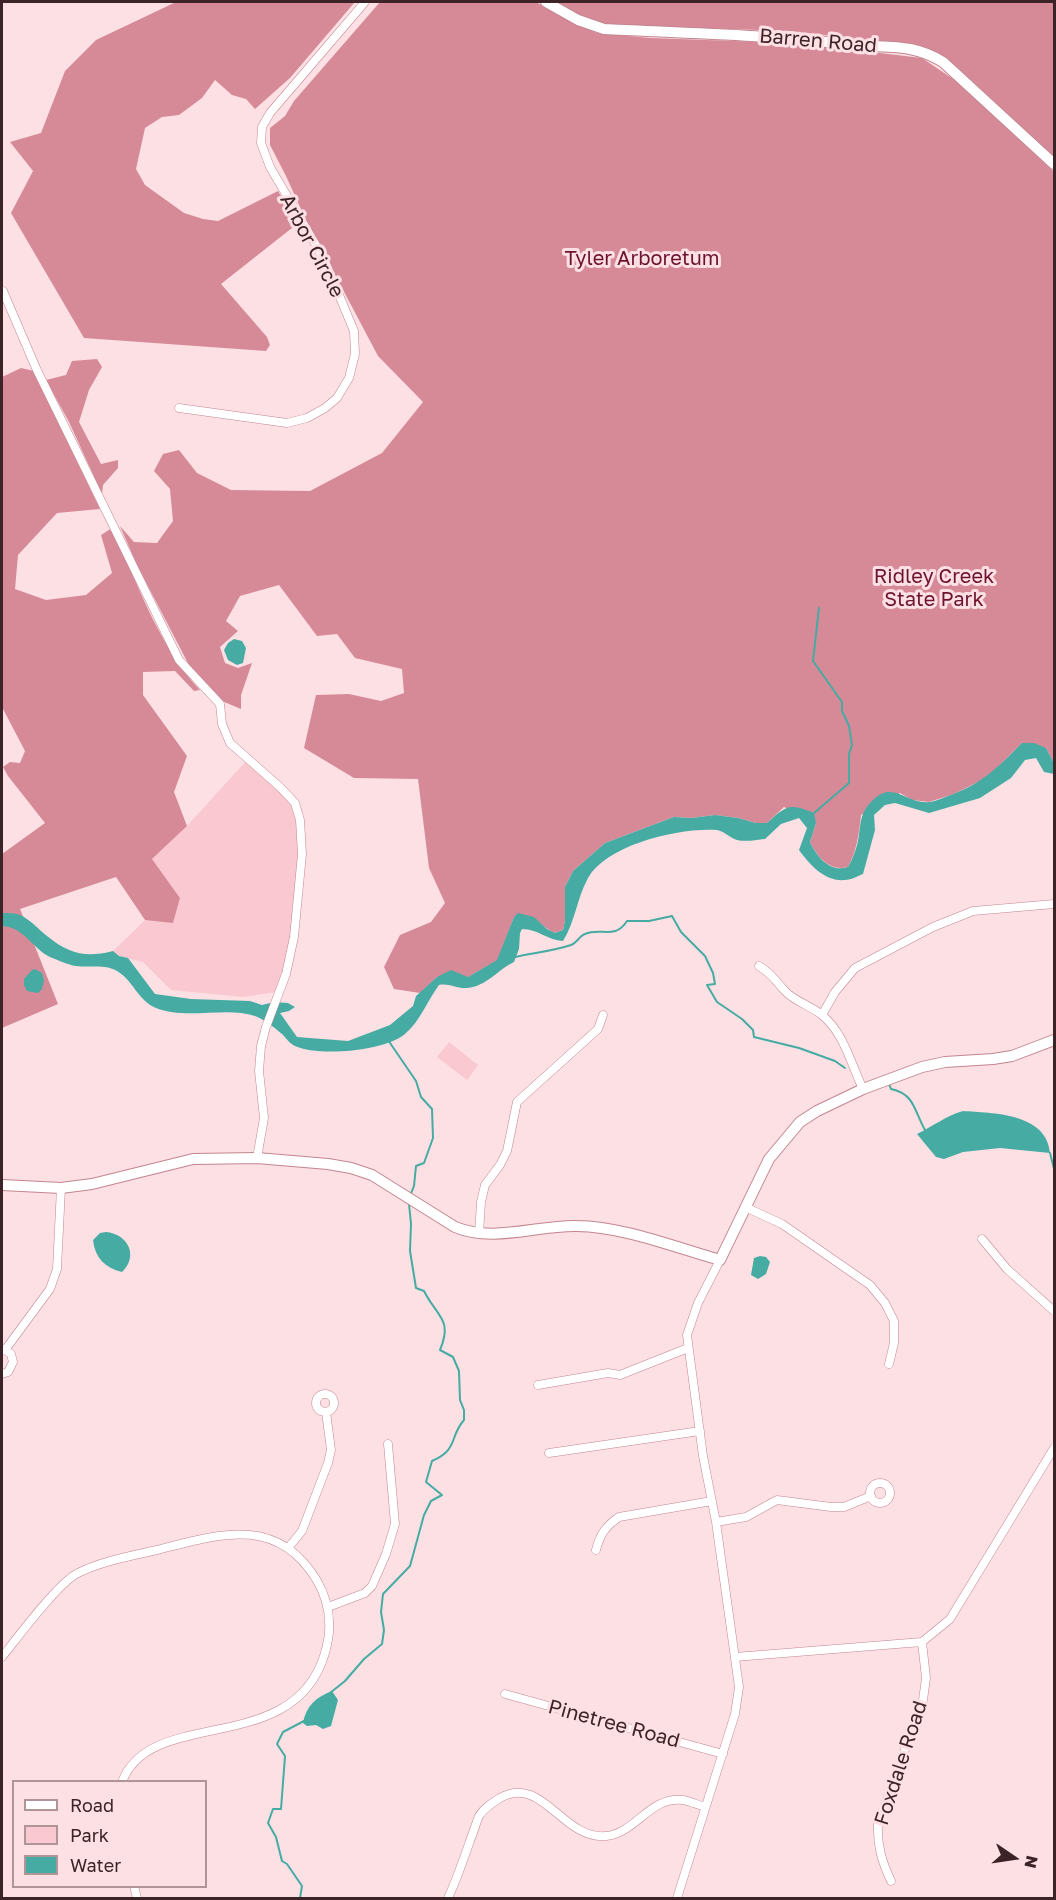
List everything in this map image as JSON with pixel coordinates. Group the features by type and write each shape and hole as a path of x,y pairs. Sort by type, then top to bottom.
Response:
{"street":[{"name":"Arbor Circle","path":"179,408 287,423 307,418 325,408 337,398 349,378 355,354 354,331 324,259 270,167 261,143 261,133 262,126 270,113 365,2"},
{"name":"Barren Road","path":"546,2 578,20 604,29 817,40 909,48 929,54 943,62 1054,164"},
{"path":"3,291 36,368 179,660 220,704 222,724 230,743 282,788 295,803 300,820 302,854 294,937 286,974 261,1046 259,1071 264,1118 257,1158"},
{"path":"822,1015 835,992 855,968 933,927 973,911 1054,904"},
{"path":"759,966 773,975 787,993 822,1015 834,1027 863,1089"},
{"path":"479,1234 483,1194 507,1151 517,1102 598,1029 603,1015"},
{"path":"677,1899 735,1714 739,1687 716,1522 688,1348 687,1335 690,1323 769,1159 800,1122 816,1111 863,1089 922,1067 945,1062 1012,1056 1054,1040"},
{"path":"2,1185 61,1188 92,1185 193,1159 257,1158 328,1164 364,1172 466,1232 479,1234 576,1226 598,1227 616,1230 720,1260"},
{"path":"2,1374 11,1369 13,1362 10,1354 3,1349 50,1289 57,1269 61,1188"},
{"path":"745,1208 784,1226 870,1285 885,1303 894,1321 894,1343 889,1364"},
{"path":"982,1239 1007,1269 1054,1311"},
{"path":"538,1385 608,1373 620,1375 688,1348"},
{"path":"288,1548 302,1531 328,1463 331,1450 326,1412"},
{"path":"549,1452 700,1431"},
{"path":"328,1607 365,1593 372,1586 386,1554 395,1524 388,1444"},
{"path":"735,1657 922,1642 950,1619 1054,1448"},
{"path":"716,1522 746,1517 777,1500 844,1507 871,1496"},
{"path":"597,1550 600,1537 607,1526 620,1517 712,1501"},
{"path":"2,1657 58,1590 76,1574 87,1570 152,1551 232,1533 251,1534 288,1548 301,1559 323,1592 328,1607 330,1631 325,1654 316,1675 302,1694 287,1706 266,1717 163,1743 134,1761 123,1780"},
{"name":"Foxdale Road","path":"891,1881 882,1863 877,1841 878,1824 923,1700 926,1678 922,1642"},
{"name":"Pinetree Road","path":"505,1694 723,1754"},
{"path":"448,1899 479,1817 489,1805 503,1796 518,1793 533,1796 546,1803 579,1831 593,1836 608,1836 622,1831 664,1802 683,1800 705,1807"}],"green space":[{"path":"176,2 355,2 290,78 255,109 246,99 232,95 215,80 202,98 179,115 162,117 145,128 136,169 145,185 184,213 218,221 278,191 297,224 221,284 267,337 270,345 266,351 84,338 11,213 33,171 10,142 41,133 65,71 96,40"},
{"path":"380,2 536,2 597,33 650,38 821,46 922,58 959,83 1054,172 1054,763 1046,748 1022,743 988,777 954,794 929,802 912,800 900,793 861,815 854,854 848,867 841,868 825,862 813,848 810,842 816,823 784,807 767,823 715,815 691,818 674,817 605,843 573,871 565,887 563,930 555,933 532,918 514,917 498,960 468,977 437,977 420,993 394,989 384,967 400,935 431,922 445,903 429,868 418,779 354,778 304,748 316,695 349,694 381,701 404,693 402,669 355,658 337,634 317,636 279,585 240,596 226,621 238,631 220,647 225,663 238,668 252,663 241,695 241,709 222,701 192,671 137,565 120,526 134,542 157,543 173,521 170,489 154,471 163,454 179,450 197,473 231,490 310,491 382,453 423,402 378,356 305,218 270,145 270,128 285,116 294,101"},
{"path":"553,2 1054,2 1054,157 957,67 934,51 914,45 789,31 608,25 589,20"},
{"path":"97,359 102,367 89,390 79,422 101,464 118,460 118,468 103,485 102,494 69,422 46,380 66,375 72,361"},
{"path":"21,368 34,371 100,509 57,513 18,555 15,589 46,600 86,595 112,573 101,535 112,528 161,634 172,654 200,690 194,691 175,671 143,672 143,695 187,756 174,792 187,826 152,859 180,898 173,923 145,920 116,877 20,909 58,1004 2,1028 2,854 45,823 3,767 10,762 20,763 25,751 2,707 2,377"},
{"path":"247,760 288,797 298,824 301,853 292,938 276,992 243,997 171,990 143,962 119,956 113,951 145,920 173,922 180,898 152,859 187,826"},
{"path":"449,1042 478,1065 467,1080 437,1057"}],"water":[{"path":"234,639 242,641 246,648 243,663 237,665 228,660 224,650"},
{"path":"1022,743 1034,743 1046,748 1054,763 1054,774 1044,772 1036,758 1025,760 1011,778 980,798 929,813 895,803 885,805 874,815 875,830 863,874 850,879 831,878 813,867 803,856 799,850 807,828 799,818 781,824 765,839 740,841 717,830 684,831 628,847 598,866 588,878 563,941 522,929 514,962 474,987 439,985 415,1023 405,1034 383,1045 368,1048 335,1052 306,1049 293,1045 273,1026 255,1016 232,1012 180,1013 156,1008 145,1001 125,977 115,970 104,967 76,966 50,957 16,930 2,926 2,913 16,914 28,919 55,942 70,951 94,954 113,951 119,956 128,958 155,994 191,999 250,1001 262,1005 274,1002 288,1003 295,1007 280,1013 297,1037 348,1041 390,1025 413,1006 416,996 437,977 451,970 468,977 497,960 514,917 518,913 534,917 555,933 563,930 565,887 573,871 605,843 674,817 691,818 715,815 767,823 779,812 793,807 814,813 816,823 810,842 820,858 835,868 848,867 858,841 864,811 879,795 893,792 921,802 939,799 980,781"},
{"path":"35,969 42,973 44,980 42,989 38,993 27,991 24,985 24,979"},
{"path":"963,1111 1002,1115 1029,1123 1047,1140 1050,1153 1000,1148 963,1152 944,1159 936,1157 917,1134"},
{"path":"106,1232 120,1237 129,1247 130,1259 122,1272 106,1265 96,1252 93,1240 100,1233"},
{"path":"766,1257 770,1262 766,1274 758,1279 751,1275 754,1258"},
{"path":"332,1691 338,1700 331,1726 323,1729 316,1725 307,1726 303,1723 313,1703"}],"waterway":[{"path":"814,813 849,783 849,754 852,745 849,726 842,711 842,702 813,661 819,608"},
{"path":"515,957 571,945 583,935 591,932 613,932 627,921 649,921 672,916 681,932 705,956 713,973 715,984 707,985 717,1002 742,1019 753,1030 754,1037 799,1048 835,1061 845,1068"},
{"path":"388,1040 416,1081 421,1097 432,1109 433,1138 424,1163 416,1166 414,1186 410,1196"},
{"path":"889,1084 891,1089 905,1095 913,1104 925,1130"},
{"path":"1050,1153 1054,1169"},
{"path":"330,1693 382,1644 383,1594 410,1566 424,1515 431,1501 442,1495 426,1482 432,1461 450,1447 464,1420 464,1410 460,1400 459,1371 453,1357 440,1350 445,1331 442,1319 424,1291 416,1288 410,1251 409,1204"},
{"path":"300,1898 302,1886 287,1864 282,1861 276,1837 268,1823 273,1809 281,1809 285,1756 277,1744 283,1732 304,1721"}],"park label":[{"name":"Tyler Arboretum","path":"642,259"},
{"name":"Ridley Creek State Park","path":"934,588"}]}
